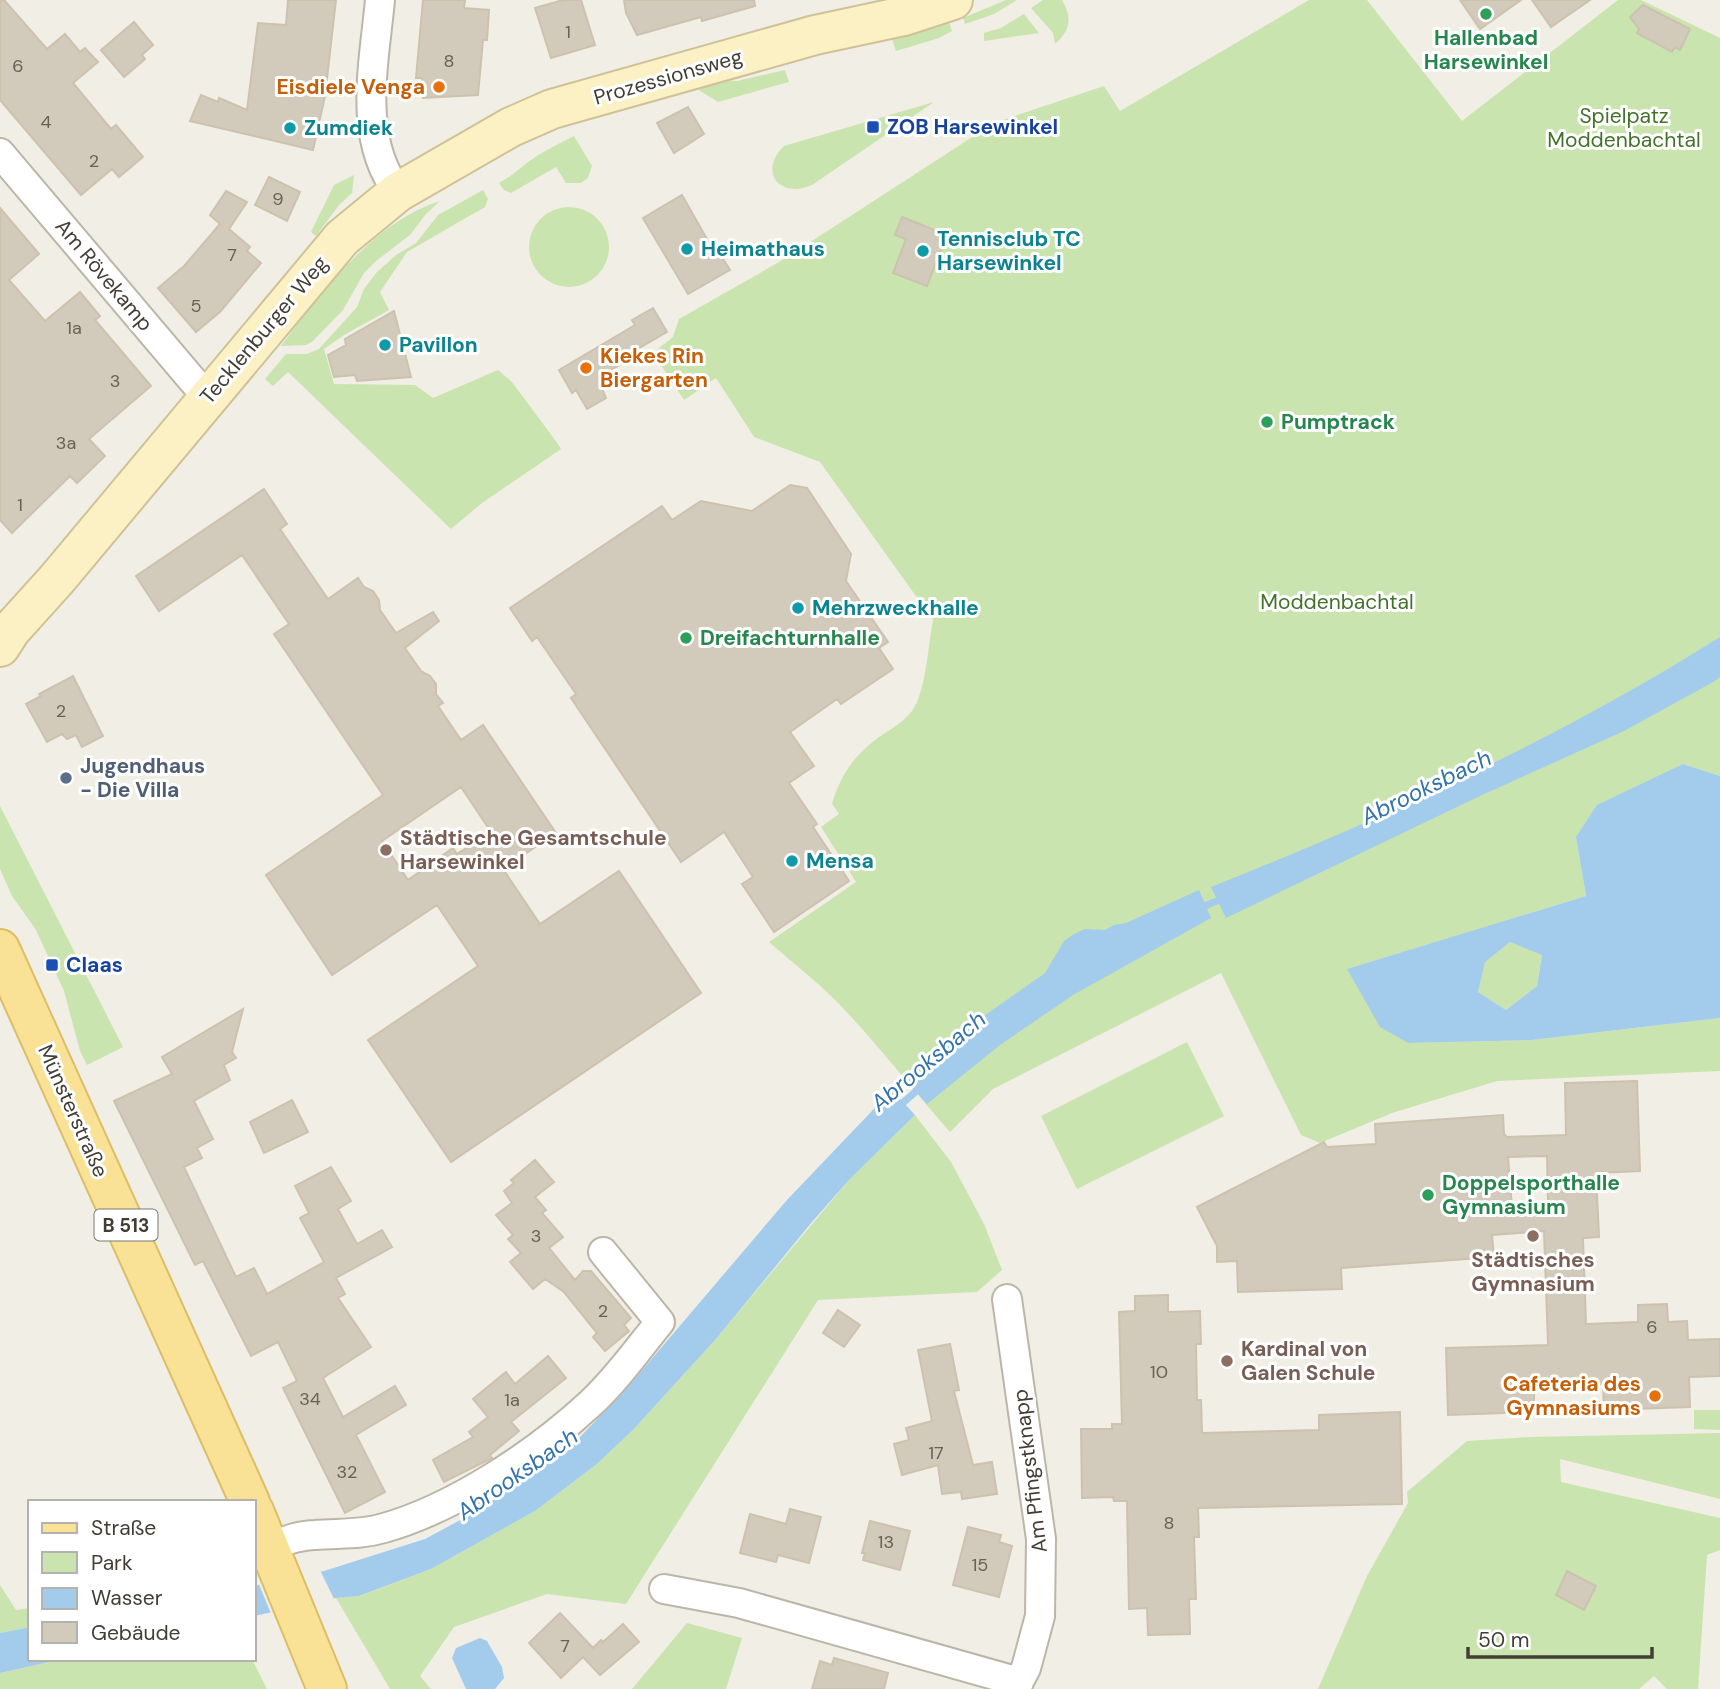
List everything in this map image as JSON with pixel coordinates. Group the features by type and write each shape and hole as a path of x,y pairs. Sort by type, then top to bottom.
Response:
{"main road":[{"name":"Münsterstraße","path":"0,949 249,1500"},
{"path":"256,1516 327,1689"}],"street":[{"path":"380,0 373,69 371,128 376,152 386,176 398,192"},
{"name":"Prozessionsweg","path":"398,192 511,127 552,109 815,35 904,16 949,1"},
{"name":"Am Rövekamp","path":"0,153 194,382 209,396"},
{"name":"Tecklenburger Weg","path":"4,638 57,579 342,238 398,192"},
{"path":"273,1555 294,1538 347,1535 382,1529 413,1519 475,1487 538,1447 592,1402 660,1322 603,1251"},
{"name":"Am Pfingstknapp","path":"664,1589 739,1603 1017,1685 1026,1668 1040,1616 1041,1539 1007,1299"}],"green space":[{"path":"1006,0 1017,0 994,14 965,24 963,18"},
{"path":"1043,0 1062,0 1068,13 1067,29 1055,44 1053,33 1031,8"},
{"name":"Moddenbachtal","path":"1309,0 1367,0 1462,121 1618,0 1641,0 1720,38 1720,776 1683,764 1576,837 1586,896 1348,969 1408,1043 1532,1040 1720,1018 1720,1071 1497,1081 1392,1113 1320,1143 1301,1135 1221,973 993,1089 950,1132 841,1006 769,942 856,882 821,827 839,814 832,804 840,783 857,757 905,718 917,703 933,620 820,462 754,437 716,378 684,400 653,353 673,337 679,319 781,261 994,123 1104,86 1120,111"},
{"path":"1024,14 1039,33 984,41 984,33 1001,28"},
{"path":"949,22 952,31 939,38 896,51 892,39"},
{"path":"785,70 789,82 718,102 694,87 701,80 737,81"},
{"path":"934,102 812,185 787,188 775,179 774,160 784,146"},
{"path":"574,136 592,166 588,178 581,183 566,183 556,167 511,193 504,190 499,183 539,155"},
{"path":"354,175 352,193 339,205 316,236 311,232 334,185"},
{"path":"483,190 488,199 485,207 407,252 380,292 389,310 324,349 334,384 415,385 433,398 498,370 512,382 555,440 561,449 482,503 451,529 288,372 273,386 265,379 286,354 307,354 319,349 357,307 364,289 376,273 396,255 416,243 438,215"},
{"path":"440,201 410,235 364,273 343,310 313,341 306,345 281,346 331,282 371,242 416,211"},
{"path":"561,207 577,207 598,218 609,239 609,255 598,276 577,287 561,287 547,281 535,269 529,255 529,239 535,225 547,213"},
{"path":"0,806 123,1047 87,1065 80,1051 64,991 36,930 12,896 0,869"},
{"path":"1510,942 1542,954 1537,986 1506,1010 1478,992 1484,962"},
{"path":"1187,1042 1224,1116 1077,1189 1041,1116"},
{"path":"915,1115 951,1162 984,1224 1002,1270 977,1292 818,1300 626,1604 547,1594 454,1627 420,1676 431,1689 390,1689 336,1598 360,1596 431,1569 535,1511 597,1464 633,1430 716,1339 849,1180"},
{"path":"1694,1410 1720,1410 1720,1430 1694,1429"},
{"path":"1720,1433 1720,1499 1560,1459 1561,1482 1720,1518 1720,1550 1707,1555 1698,1689 1667,1689 1654,1676 1639,1689 1318,1689 1367,1576 1408,1503 1407,1492 1467,1441"},
{"path":"0,1585 16,1610 28,1608 28,1627 0,1633"},
{"path":"687,1623 742,1638 726,1689 632,1689"},
{"path":"54,1661 253,1661 267,1689 0,1689 0,1673"}],"water":[{"path":"1720,637 1720,677 1715,681 1624,731 1482,795 1226,918 1211,887 1342,833 1472,774 1598,709"},
{"path":"1683,764 1720,776 1720,1018 1532,1040 1408,1043 1380,1027 1347,969 1586,896 1576,837 1597,805","holes":["1510,942 1542,955 1537,986 1506,1010 1478,992 1485,962"]},
{"path":"1199,890 1211,918 1073,995 1000,1045 927,1104 904,1079 964,1030 1045,973 1064,941 1074,934 1085,929 1105,930 1126,923"},
{"path":"892,1090 915,1115 849,1180 716,1339 633,1430 597,1464 535,1511 431,1569 359,1596 336,1598 256,1616 256,1586 324,1571 425,1539 479,1510 576,1441 621,1395 787,1200"},
{"path":"28,1627 28,1661 54,1661 0,1673 0,1633"},
{"path":"480,1638 487,1641 502,1667 504,1678 495,1689 466,1689 452,1658 456,1648"}],"pier":[{"path":"319,1568 335,1601 272,1616 258,1582"}],"building":[{"path":"0,0 4,0 47,49 65,34 80,52 85,48 98,62 73,83 111,129 116,125 143,157 119,177 112,169 81,195 0,100"},
{"path":"288,0 336,0 325,96 313,150 190,121 201,95 218,102 219,98 247,110 258,23 286,25"},
{"path":"423,0 465,0 464,8 489,10 487,40 483,40 478,95 423,98 422,78 416,78"},
{"path":"563,0 581,0 595,45 551,58 535,8"},
{"path":"624,0 754,0 755,6 702,21 701,17 637,35 626,13"},
{"name":"Hallenbad Harsewinkel","path":"1460,0 1521,0 1480,29"},
{"name":"Hallenbad Harsewinkel","path":"1532,0 1590,0 1551,27"},
{"path":"1643,5 1690,29 1680,50 1675,47 1672,52 1637,33 1639,29 1630,17"},
{"path":"134,22 153,45 142,55 145,59 124,77 101,50"},
{"path":"688,107 704,134 674,153 657,123"},
{"path":"269,177 300,192 287,221 255,205"},
{"path":"226,191 247,202 229,229 250,247 247,251 261,263 220,312 196,332 158,288 184,266 220,224 210,215"},
{"name":"Heimathaus","path":"682,195 712,248 715,246 730,270 688,294 643,218"},
{"path":"0,208 39,254 9,280 45,321 80,292 100,316 95,320 151,386 89,439 105,456 77,483 70,476 12,533 0,520"},
{"name":"Tennisclub TC Harsewinkel","path":"902,217 947,235 927,286 893,273 906,239 895,235"},
{"path":"653,308 667,332 617,361 620,365 610,370 612,374 599,382 606,398 587,409 576,390 572,393 559,370 635,325 632,320"},
{"path":"394,311 411,377 357,381 355,375 334,377 328,355 346,345 345,339"},
{"path":"790,485 807,488 851,554 846,581 888,642 879,648 893,669 841,704 837,699 790,732 814,766 789,783 817,824 813,827 849,881 774,932 742,884 753,877 724,832 681,862 571,698 576,694 537,637 532,641 510,608 662,506 672,520 701,501 752,511"},
{"path":"264,489 287,524 280,529 328,599 358,578 364,587 373,591 379,600 380,610 396,633 433,612 439,621 405,648 421,671 430,676 436,684 436,694 443,703 438,706 461,740 483,725 556,833 503,869 540,924 619,871 701,993 451,1162 368,1040 478,966 437,905 332,975 266,875 383,795 274,634 289,624 242,555 159,611 136,576","holes":["461,787 491,832 457,854 453,848 408,880 382,841"]},
{"path":"73,676 103,736 82,747 76,735 67,739 62,734 47,742 26,704"},
{"path":"243,1009 232,1052 236,1058 224,1065 230,1080 194,1101 213,1139 197,1148 202,1158 184,1167 236,1277 254,1268 267,1294 324,1262 300,1218 309,1213 295,1186 331,1167 351,1201 338,1209 357,1244 382,1230 392,1247 336,1278 345,1294 338,1298 371,1347 323,1378 343,1417 395,1386 406,1405 356,1435 385,1492 345,1513 283,1388 297,1381 278,1342 251,1356 203,1261 195,1265 114,1101 172,1074 162,1057"},
{"path":"1637,1081 1640,1171 1596,1173 1599,1237 1583,1238 1586,1324 1638,1322 1638,1305 1667,1304 1668,1322 1687,1321 1688,1340 1720,1339 1720,1376 1689,1377 1690,1407 1604,1410 1603,1384 1534,1386 1534,1412 1448,1415 1446,1348 1548,1345 1544,1231 1492,1235 1494,1257 1341,1268 1342,1289 1238,1292 1237,1261 1217,1262 1217,1246 1197,1207 1324,1142 1327,1147 1376,1144 1375,1124 1503,1115 1504,1134 1507,1137 1566,1135 1565,1083","holes":["1547,1156 1548,1205 1512,1207 1508,1157"]},
{"path":"292,1100 308,1132 264,1153 250,1122"},
{"path":"535,1160 554,1182 535,1197 546,1210 542,1213 563,1237 549,1248 575,1280 583,1271 591,1271 631,1318 624,1325 629,1331 605,1351 593,1337 597,1333 564,1292 545,1279 533,1289 510,1262 521,1253 508,1239 513,1235 496,1215 512,1203 504,1191 514,1183 511,1180"},
{"path":"1168,1295 1168,1312 1200,1311 1201,1344 1196,1344 1197,1400 1201,1400 1202,1433 1319,1430 1319,1415 1400,1412 1402,1504 1198,1508 1199,1537 1194,1537 1196,1599 1189,1599 1190,1634 1148,1635 1147,1608 1129,1609 1127,1501 1114,1501 1113,1497 1082,1498 1081,1429 1112,1429 1112,1424 1122,1424 1119,1312 1135,1311 1135,1296"},
{"path":"838,1310 860,1325 844,1347 823,1333"},
{"path":"950,1344 959,1390 954,1391 973,1465 992,1462 997,1494 962,1499 961,1492 942,1494 938,1465 902,1475 894,1444 909,1440 906,1428 932,1421 918,1350"},
{"path":"548,1356 566,1378 511,1422 519,1431 490,1455 492,1458 444,1482 433,1460 473,1437 469,1432 488,1417 473,1399 506,1372 515,1384"},
{"path":"790,1509 821,1517 809,1563 778,1555 776,1562 740,1553 750,1514 786,1524"},
{"path":"870,1521 910,1531 900,1570 863,1560 865,1553 862,1553"},
{"path":"968,1527 1001,1535 999,1542 1012,1546 999,1597 953,1585"},
{"path":"1567,1571 1596,1586 1584,1610 1556,1595"},
{"path":"560,1613 593,1648 623,1624 639,1642 600,1675 583,1657 561,1678 529,1643"},
{"path":"834,1658 888,1673 884,1689 812,1689 820,1661 832,1665"}],"waterway":[{"name":"Abrooksbach","path":"1200,908 1224,898"},
{"name":"Abrooksbach","path":"897,1108 922,1086"}],"place":[{"name":"Hallenbad Harsewinkel","path":"1486,14"},
{"name":"Eisdiele Venga","path":"439,87"},
{"name":"ZOB Harsewinkel","path":"873,127"},
{"name":"Zumdiek","path":"290,128"},
{"name":"Heimathaus","path":"687,249"},
{"name":"Tennisclub TC Harsewinkel","path":"923,251"},
{"name":"Pavillon","path":"385,345"},
{"name":"Kiekes Rin Biergarten","path":"586,368"},
{"name":"Pumptrack","path":"1267,422"},
{"name":"Mehrzweckhalle","path":"798,608"},
{"name":"Dreifachturnhalle","path":"686,638"},
{"name":"Jugendhaus - Die Villa","path":"66,778"},
{"name":"Städtische Gesamtschule Harsewinkel","path":"386,850"},
{"name":"Mensa","path":"792,861"},
{"name":"Claas","path":"52,965"},
{"name":"Doppelsporthalle Gymnasium","path":"1428,1195"},
{"name":"Städtisches Gymnasium","path":"1533,1236"},
{"name":"Kardinal von Galen Schule","path":"1227,1361"},
{"name":"Cafeteria des Gymnasiums","path":"1655,1396"}],"park label":[{"name":"Spielpatz Moddenbachtal","path":"1624,128"}]}
